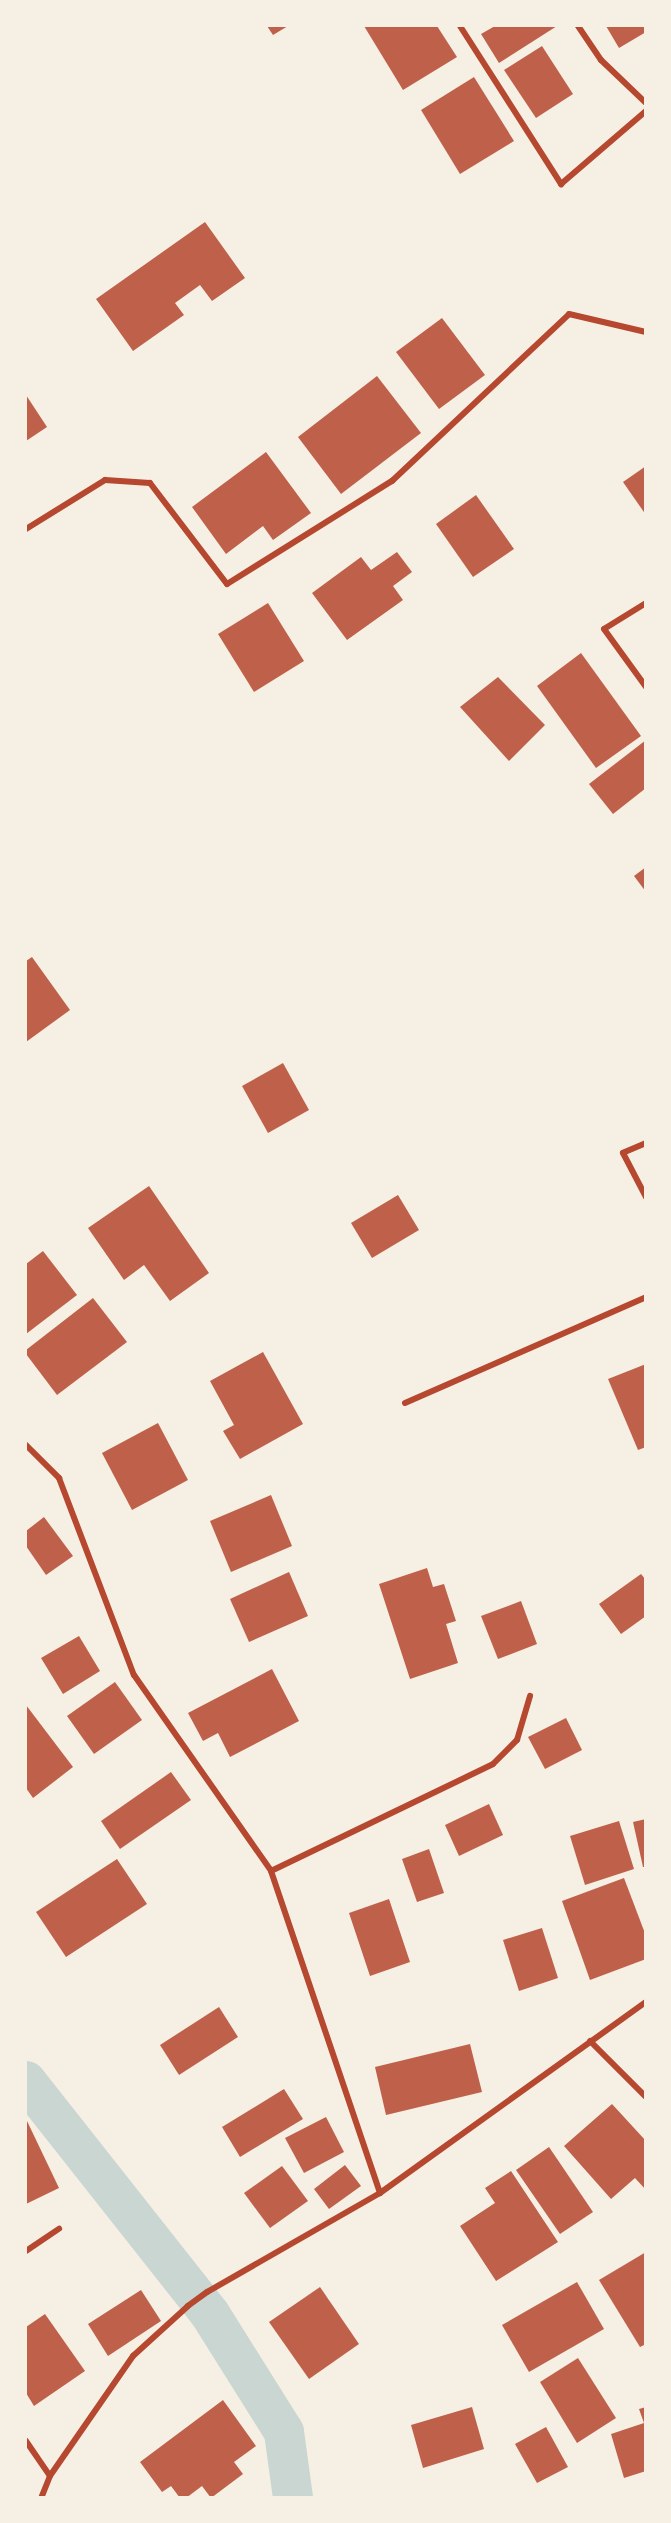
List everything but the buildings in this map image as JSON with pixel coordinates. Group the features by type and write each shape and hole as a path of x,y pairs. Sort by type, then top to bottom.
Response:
{"street":[{"path":"460,26 561,184 645,111"},
{"path":"578,26 601,60 645,103"},
{"path":"26,529 105,480 150,483 227,584 392,482 569,314 645,332"},
{"path":"645,603 604,629 645,687"},
{"path":"645,1143 622,1153 645,1197"},
{"path":"405,1403 645,1297"},
{"path":"26,1445 59,1478 134,1675 271,1871 380,2193"},
{"path":"271,1871 493,1764 517,1740 530,1696"},
{"path":"41,2498 50,2476 133,2356 188,2306 207,2292 380,2193 645,2002"},
{"path":"590,2041 645,2097"},
{"path":"26,2251 59,2229"},
{"path":"26,2441 50,2476"}],"waterway":[{"path":"26,2081 210,2314 284,2432 293,2498"}]}
